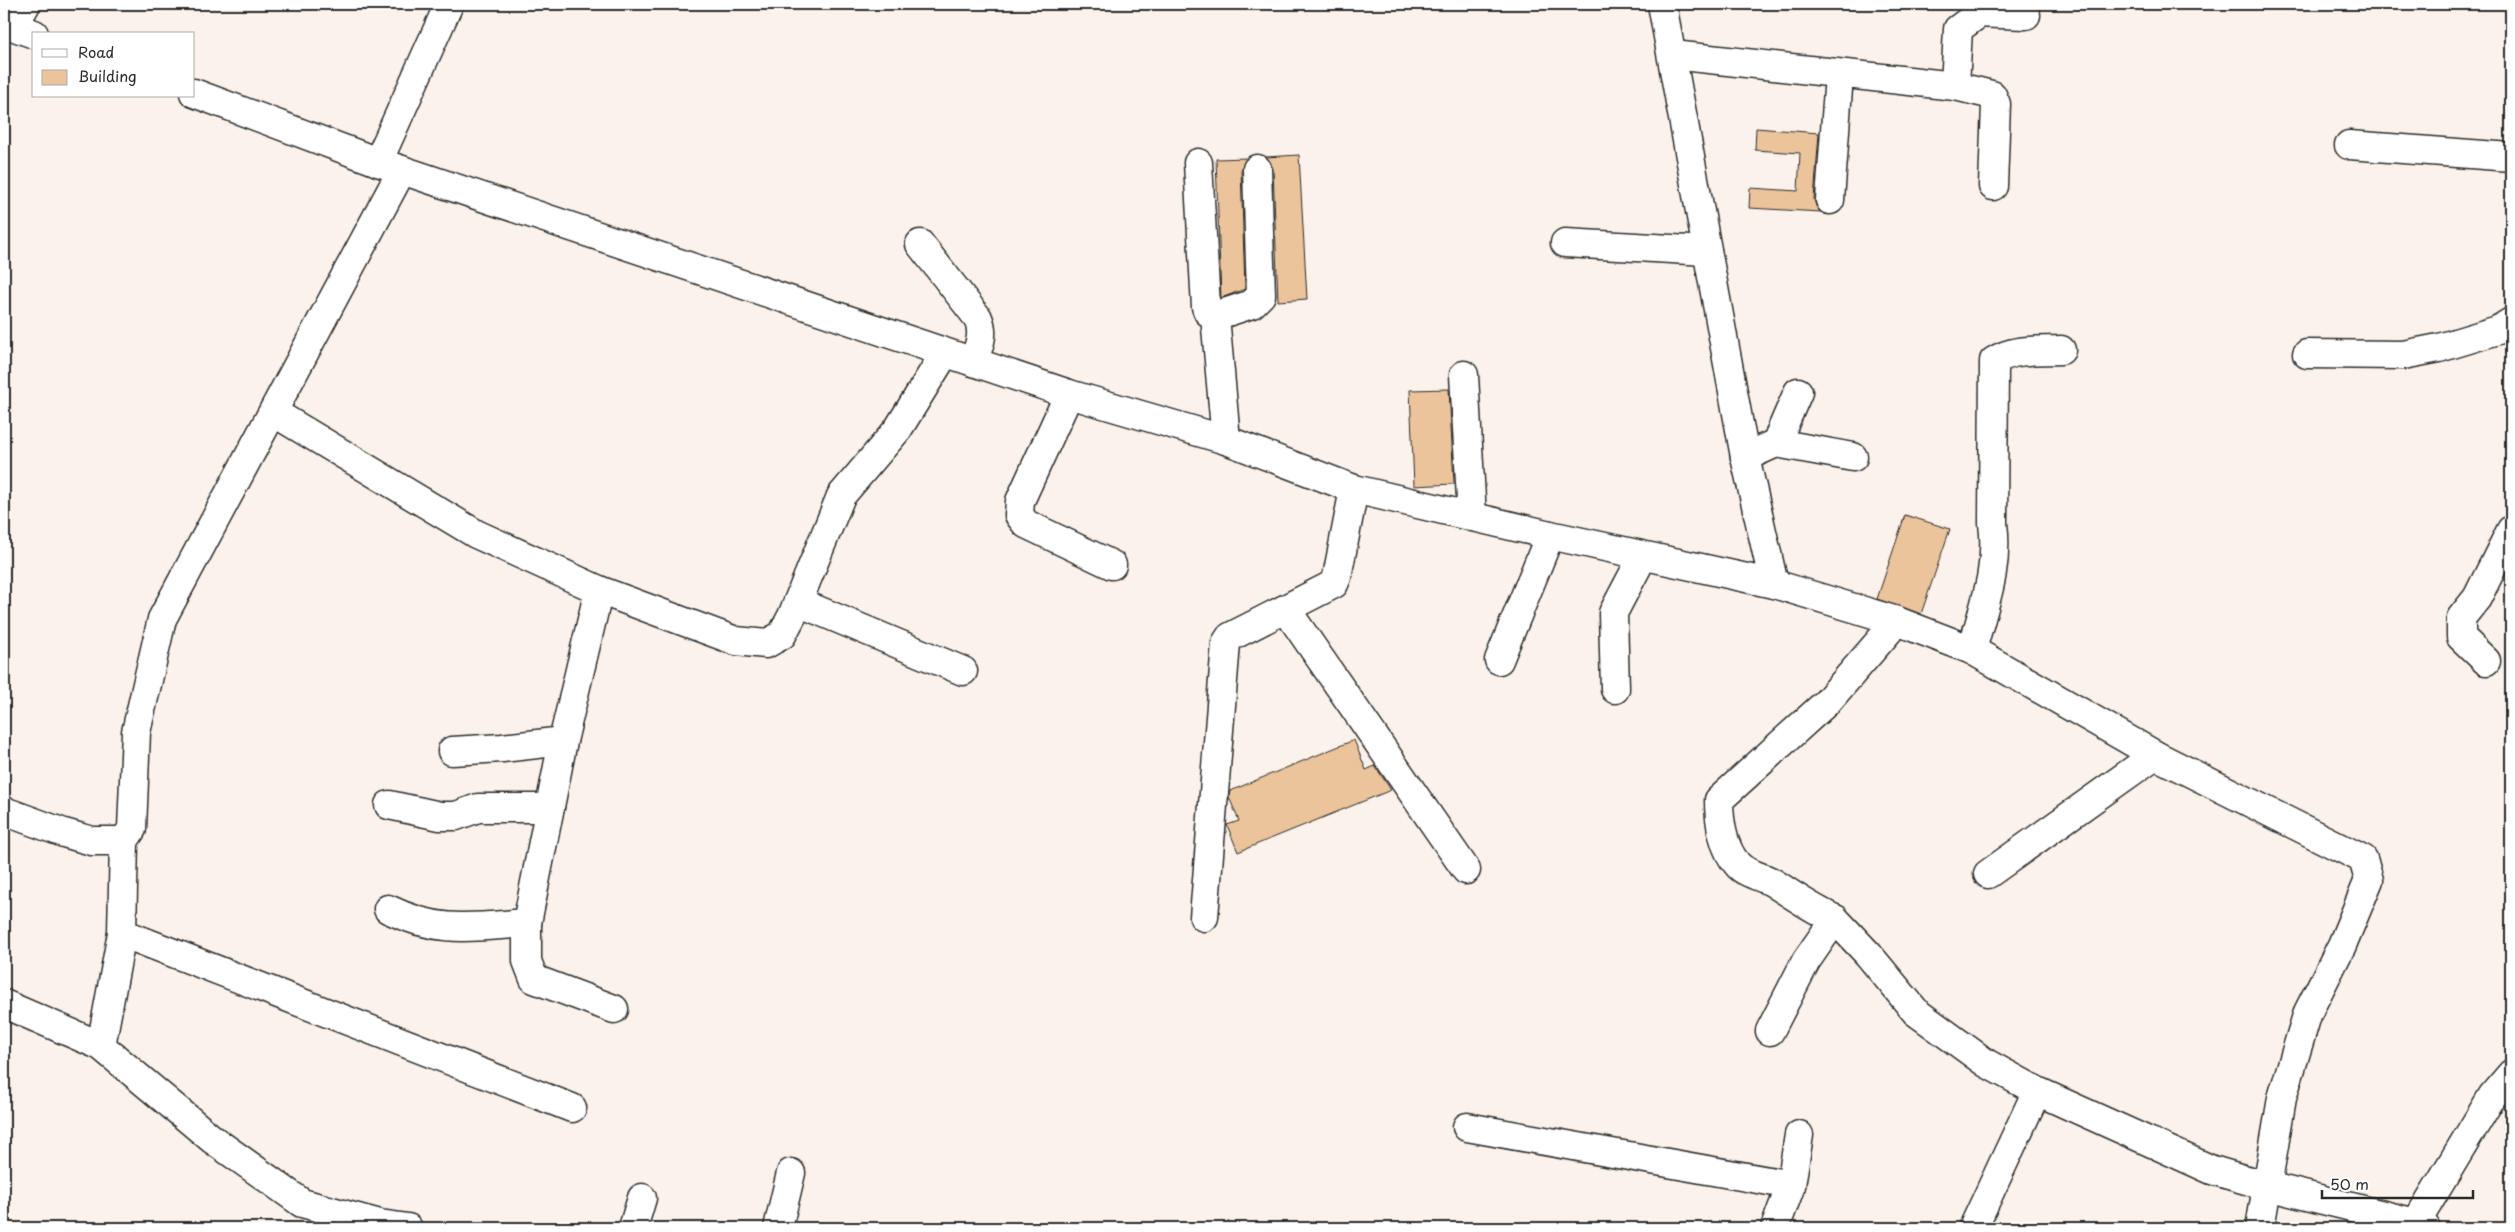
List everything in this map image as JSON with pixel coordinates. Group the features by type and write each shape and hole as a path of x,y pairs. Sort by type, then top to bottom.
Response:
{"street":[{"path":"101,1046 122,933 124,841 132,829 136,732 162,619 273,412 390,166 449,4"},
{"path":"1662,4 1673,55 1745,456 1774,584"},
{"path":"1955,86 1958,29 1972,18 1974,12 2026,15"},
{"path":"1673,55 1839,75 1955,86 1992,95 1995,98 1993,186"},
{"path":"1830,200 1839,75"},
{"path":"195,93 390,166 1069,394 1226,440 1354,489 1550,535 1774,584 1898,621 1972,650 2155,755 2363,859 2369,880 2342,945 2308,1012 2282,1098 2260,1228"},
{"path":"2349,145 2511,158"},
{"path":"1198,163 1206,307 1208,312 1215,316 1252,304 1261,295 1257,169"},
{"path":"1565,243 1707,251"},
{"path":"920,244 978,318 982,328 982,336 973,362"},
{"path":"1215,316 1226,440"},
{"path":"2307,354 2358,357 2403,356 2439,348 2498,330 2511,322"},
{"path":"1972,650 1994,567 1996,548 1993,522 1994,361 2002,356 2022,351 2061,350"},
{"path":"273,412 476,534 599,590 736,641 766,644 782,635 798,602 841,496 898,429 944,352"},
{"path":"1464,375 1472,517"},
{"path":"1776,443 1798,392"},
{"path":"1069,394 1020,501 1019,515 1026,524 1112,564"},
{"path":"1745,456 1776,443 1852,457"},
{"path":"1204,917 1226,643 1230,636 1334,584 1354,489"},
{"path":"2486,661 2462,637 2461,618 2478,598 2511,530"},
{"path":"1500,660 1550,535"},
{"path":"1615,689 1614,613 1643,556"},
{"path":"599,590 563,741 526,923 527,961 534,979 614,1010"},
{"path":"798,602 963,671"},
{"path":"1286,609 1466,870"},
{"path":"1898,621 1827,702 1719,800 1719,820 1738,866 1771,882 1818,912 1834,919 1868,954 1916,1012 1986,1063 2037,1091 2212,1170 2421,1226 2493,1095 2511,1074"},
{"path":"452,751 563,741"},
{"path":"1988,874 2155,755"},
{"path":"389,804 440,816 456,816 478,808 550,808"},
{"path":"4,811 92,841 124,841"},
{"path":"388,909 412,921 451,928 526,923"},
{"path":"1770,1032 1806,961 1834,919"},
{"path":"122,933 572,1108"},
{"path":"4,1004 101,1046 212,1139 302,1203 380,1224 408,1228"},
{"path":"1973,1228 2037,1091"},
{"path":"1467,1127 1791,1185"},
{"path":"1775,1228 1791,1185 1799,1135"},
{"path":"778,1228 791,1173"},
{"path":"634,1228 642,1198"}],"building":[{"path":"1756,128 1819,133 1814,199 1816,206 1821,212 1749,208 1750,188 1798,191 1800,153 1755,150"},
{"path":"1299,155 1307,299 1278,301 1273,168 1266,157"},
{"path":"1247,158 1241,170 1245,289 1221,298 1216,159"},
{"path":"1449,389 1454,484 1414,486 1410,390"},
{"path":"1905,515 1950,529 1921,614 1877,599"},
{"path":"1354,740 1366,770 1375,766 1391,790 1238,852 1227,825 1239,821 1229,797 1230,791"}]}
